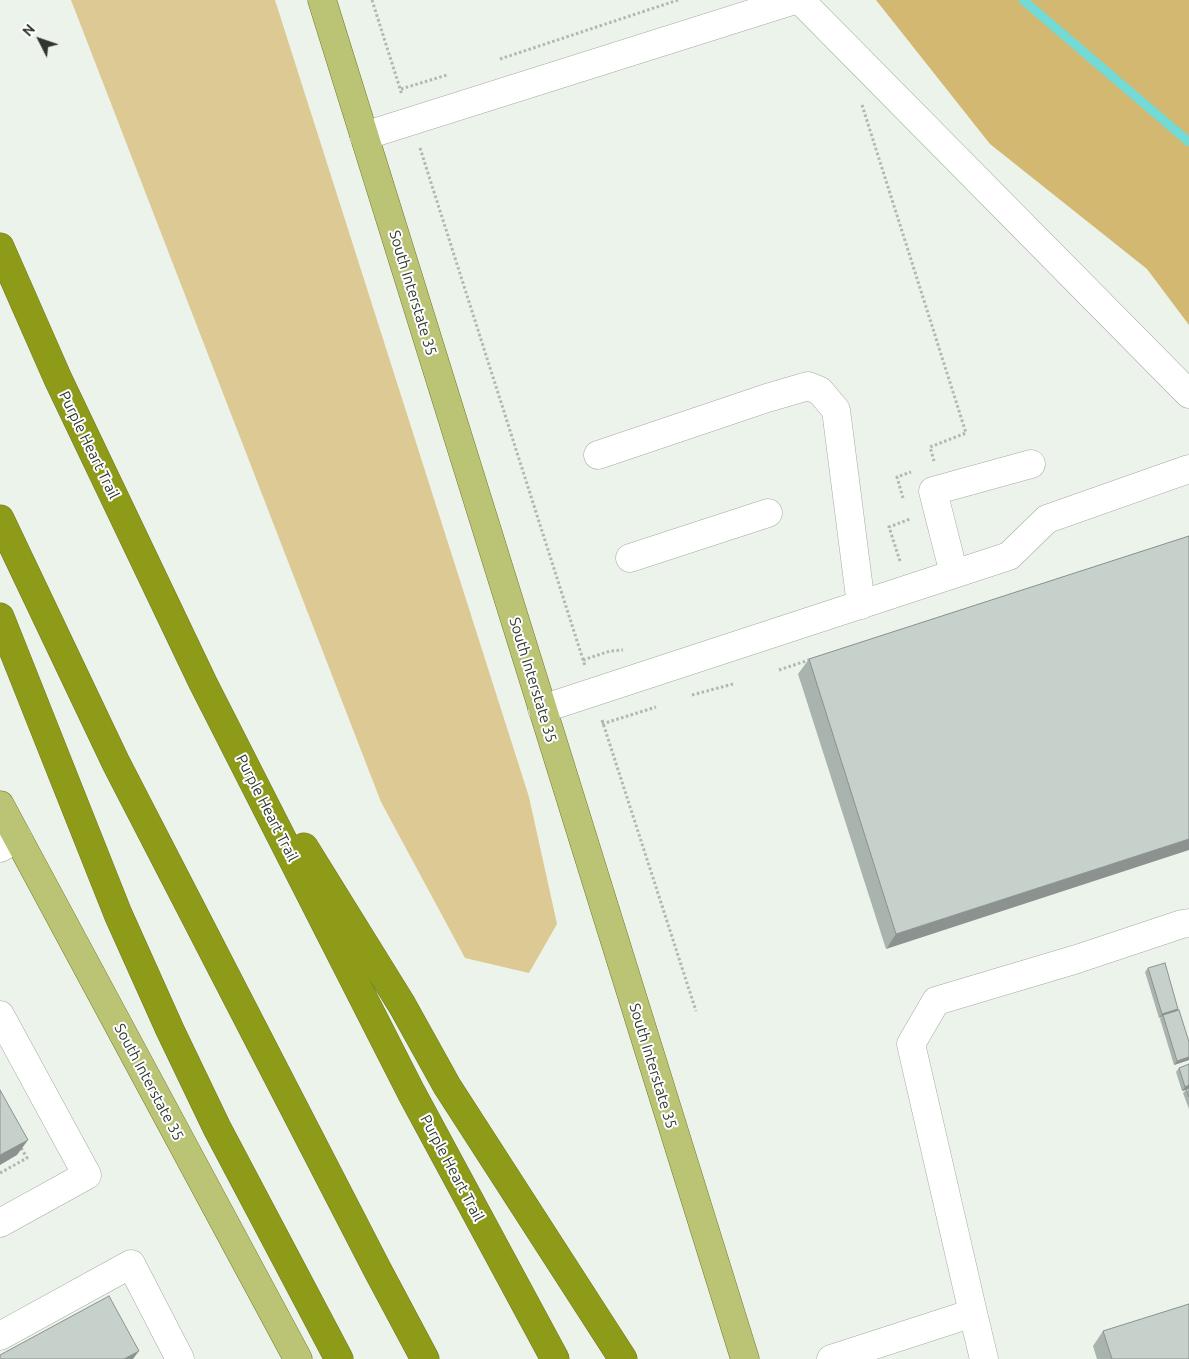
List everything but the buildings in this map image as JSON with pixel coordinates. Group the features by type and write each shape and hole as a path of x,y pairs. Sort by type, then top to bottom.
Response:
{"highway":[{"name":"Purple Heart Trail","path":"0,247 58,380 203,683 411,1092 555,1359"},
{"path":"0,518 116,763 425,1359"},
{"path":"0,617 118,914 170,1030 217,1128 339,1359"},
{"path":"203,683 402,1005 447,1086 623,1359"}],"main road":[{"name":"South Interstate 35","path":"322,0 745,1359"},
{"name":"South Interstate 35","path":"1,810 9,843 298,1359"}],"lane":[{"path":"364,136 795,0"},
{"path":"800,0 1189,394"},
{"path":"598,455 808,386 820,391 836,410 861,605"},
{"path":"954,574 933,491 1031,464"},
{"path":"542,709 1009,556 1047,518 1189,469"},
{"path":"630,558 768,514"},
{"path":"984,1359 911,1044 936,1001 1182,924 1189,924"},
{"path":"0,1015 87,1175 0,1223"},
{"path":"0,1336 131,1264 180,1359"},
{"path":"831,1359 973,1312"}],"path":[{"path":"372,0 403,98"},
{"path":"500,59 678,0"},
{"path":"401,90 447,75"},
{"path":"861,102 966,433 930,447 935,464 928,466"},
{"path":"420,147 586,668"},
{"path":"905,503 897,477 912,472"},
{"path":"908,511 910,520 889,527 899,561 908,558"},
{"path":"583,660 610,651 626,650"},
{"path":"779,670 816,658"},
{"path":"692,696 733,684"},
{"path":"656,707 602,721 696,1011"},
{"path":"0,1173 27,1158 18,1142"}],"shaded area":[{"path":"71,0 275,0 529,797 557,924 529,973 465,958 381,802"},
{"path":"876,0 1189,0 1189,325 1147,269 990,144"}],"waterway":[{"path":"1023,0 1189,142"}]}
